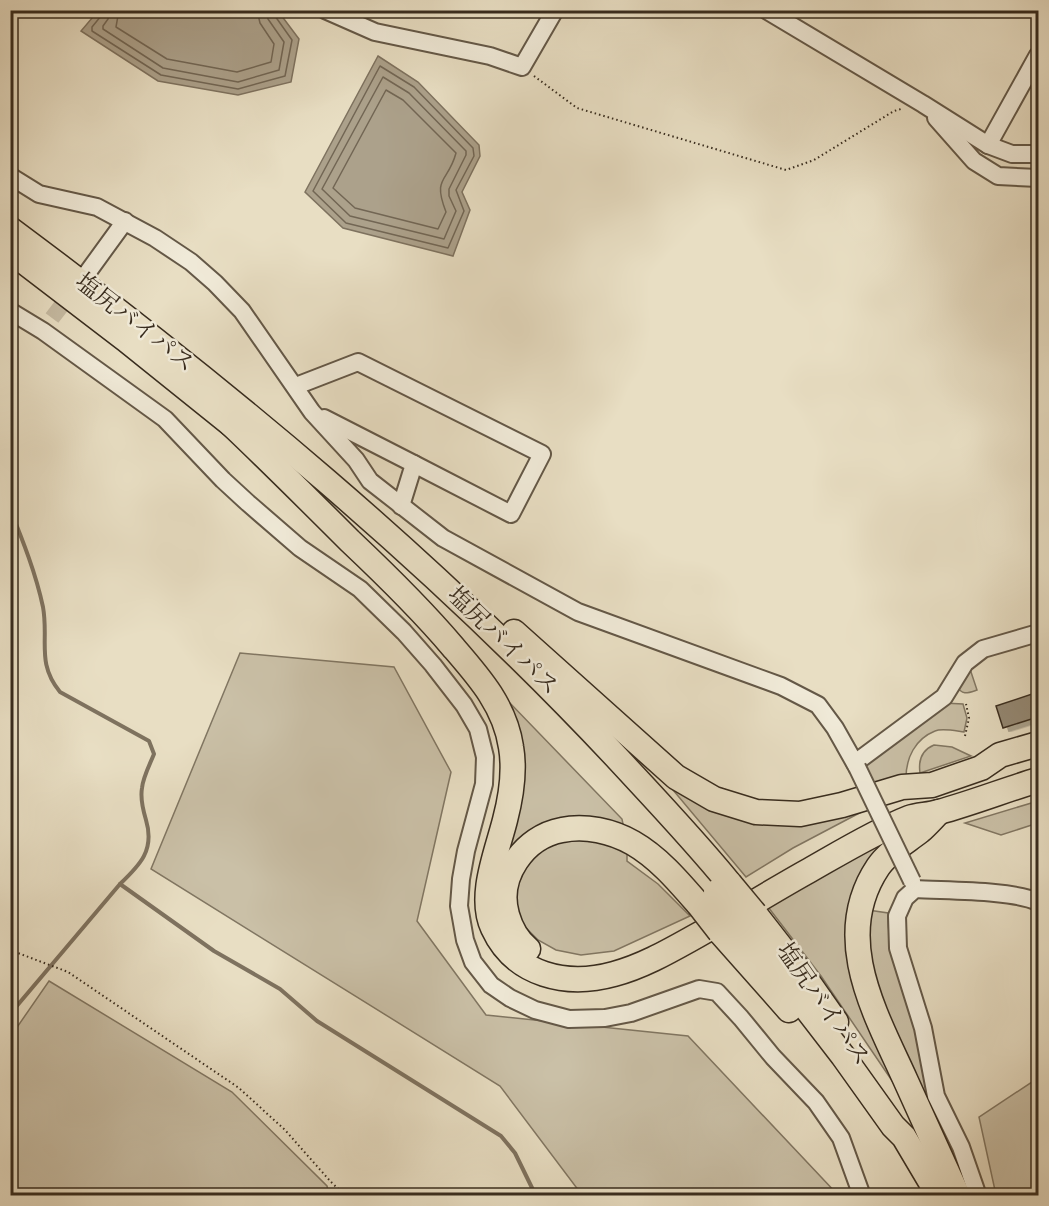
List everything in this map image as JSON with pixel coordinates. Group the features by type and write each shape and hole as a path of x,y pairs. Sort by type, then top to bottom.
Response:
{"highway":[{"name":"塩尻バイパス","path":"10,229 182,361 356,506 466,606 566,704 694,840 715,894"},
{"name":"塩尻バイパス","path":"10,251 292,469 405,569 559,716 647,812 738,922 843,1056 893,1126 940,1183"},
{"path":"231,424 427,616 477,674 499,708 511,746 512,767 509,799 490,874 488,904 492,926 497,934 510,953 530,969 552,977 584,979 612,975 648,962 891,826 1038,780"},
{"path":"356,506 525,641 676,777 714,799 756,812 800,814 842,805 902,787 932,785 981,768 1000,755 1038,744"},
{"path":"981,768 1003,768 1038,757"},
{"path":"991,794 1005,779 1038,769"},
{"path":"932,785 908,804 884,813 802,855 664,941 612,963 568,967 549,961 531,951 522,945 512,929 506,911 505,892 509,872 520,855 536,841 562,830 593,829 617,836 644,850 681,884 715,894 738,922 811,1034 940,1183"},
{"path":"991,794 1009,800 1038,791"},
{"path":"939,812 879,866 863,901 857,943 860,966 871,1003 940,1183"}],"street":[{"path":"325,10 375,32 490,56 522,67 555,10"},
{"path":"766,10 988,145 1012,154 1038,154"},
{"path":"988,145 1038,55"},
{"path":"923,104 974,161 998,176 1038,178"},
{"path":"10,176 39,194 97,207 125,221 182,256 215,283 242,311 312,412 357,460 370,481 443,538 578,612 782,686 818,705 835,728 856,765 913,885"},
{"path":"85,276 125,221"},
{"path":"10,310 48,324 165,419 223,480 300,548 360,590 404,632 434,665 464,705 478,729 485,757 484,784 466,851 459,906 465,940 472,962 491,985 510,998 536,1010 569,1019 605,1018 631,1013 699,989 717,992 773,1057 816,1102 841,1138 862,1196"},
{"path":"296,386 358,362 542,454 511,514 312,412"},
{"path":"400,506 414,464"},
{"path":"856,765 944,697 965,663 983,649 1038,633"},
{"path":"913,885 1030,898 1038,902"},
{"path":"913,885 897,916 897,948 923,1028 936,1096 961,1147 978,1196"}],"path":[{"path":"522,67 577,108 786,170 814,160 894,111 923,104"},
{"path":"965,736 969,718 966,704"},
{"path":"10,950 68,972 239,1088 285,1130 346,1196"}],"shaded area":[{"path":"240,653 394,667 451,772 417,921 486,1015 688,1036 838,1195 582,1195 500,1086 151,869"},
{"path":"969,666 977,690 966,693 957,686"},
{"path":"507,700 622,819 623,824 619,827 592,818 503,869 516,722"},
{"path":"943,703 963,704 967,718 964,732 941,730 928,734 917,744 910,756 906,778 875,787 864,764"},
{"path":"934,745 952,747 971,756 920,773 922,756"},
{"path":"675,787 711,806 867,809 793,848 746,877 673,790"},
{"path":"1038,801 1038,823 1001,835 965,823"},
{"path":"595,837 627,853 627,861 658,884 690,916 614,951 581,955 556,950 538,940 523,925 517,906 516,890 527,861 557,840"},
{"path":"883,840 886,846 871,861 853,890 847,916 846,942 857,994 899,1091 821,976 765,903"},
{"path":"868,910 888,913 890,944 921,1038 937,1106 928,1106 892,1029 869,969"},
{"path":"49,981 232,1092 327,1186 329,1195 11,1195 11,1036"},
{"path":"1038,1078 1038,1195 996,1195 979,1117"}],"water":[{"path":"98,11 278,11 299,39 291,82 238,95 158,81 81,31"},
{"path":"378,56 418,82 479,145 480,156 462,192 470,210 453,256 343,228 305,192"}],"building":[{"path":"1038,692 1038,717 1003,728 996,706"}],"waterway":[{"path":"10,509 29,558 40,595 43,607 46,661 53,681 60,692 149,741 154,754 141,792 149,840 144,856 10,1014"},
{"path":"120,884 214,951 280,989 317,1021 501,1136 515,1153 536,1196"}],"tunnel":[{"path":"52,318 75,288"}]}
